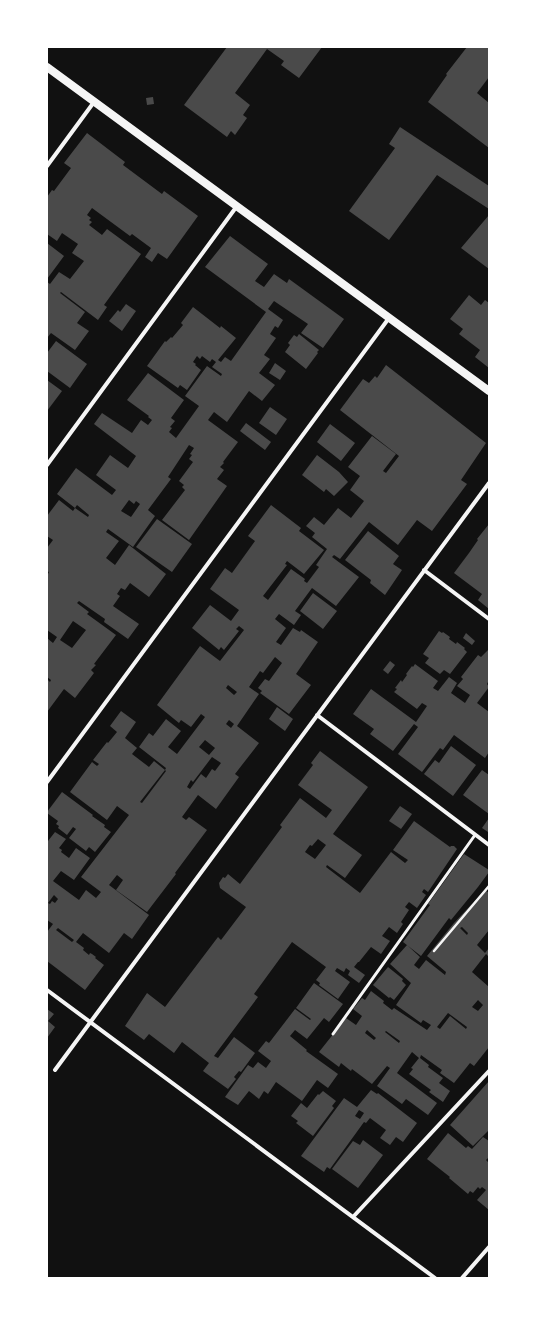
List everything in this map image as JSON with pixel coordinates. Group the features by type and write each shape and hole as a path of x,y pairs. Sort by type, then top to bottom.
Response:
{"main road":[{"path":"47,67 489,391"}],"street":[{"path":"47,166 94,102"},
{"path":"47,465 237,206"},
{"path":"47,782 389,317"},
{"path":"55,1070 489,483"},
{"path":"424,570 489,619"},
{"path":"317,715 489,845"},
{"path":"47,990 435,1278"},
{"path":"353,1217 489,1071"},
{"path":"462,1278 489,1248"}],"lane":[{"path":"333,1034 475,835"}],"path":[{"path":"434,951 489,886"}],"building":[{"path":"227,47 322,47 299,78 281,65 284,61 267,49 235,93 250,105 243,115 247,118 235,135 231,131 227,137 184,105"},
{"path":"467,47 489,47 489,77 477,93 489,103 489,148 428,102 447,75 446,74"},
{"path":"153,97 154,104 147,105 146,98"},
{"path":"400,127 489,186 489,209 437,175 389,240 349,211 395,148 389,144"},
{"path":"87,133 125,162 123,165 162,194 164,191 198,216 167,259 158,253 152,262 145,257 151,248 132,234 130,236 92,208 87,215 91,218 89,220 92,222 89,225 102,235 107,229 141,254 104,305 107,307 98,320 61,292 60,293 85,312 77,323 89,331 75,350 51,333 47,338 47,282 50,284 59,272 70,279 84,261 72,253 78,244 62,233 57,241 47,234 47,197 52,190 54,191 71,168 64,163"},
{"path":"489,215 489,269 461,248"},
{"path":"230,236 268,264 255,281 264,287 274,274 287,283 289,279 344,319 323,348 301,333 308,324 274,301 268,309 283,320 278,328 275,326 270,334 276,338 264,355 270,359 259,373 275,385 262,401 249,391 227,422 214,412 208,420 238,442 220,467 224,470 217,479 227,486 189,540 162,520 185,490 182,487 184,485 179,481 193,462 189,459 194,448 189,445 168,477 171,479 148,510 155,516 133,547 108,529 106,532 119,541 106,558 115,565 129,545 166,574 149,597 130,583 125,590 121,588 117,594 120,596 113,606 139,624 128,639 104,622 105,619 79,601 77,603 89,612 87,614 116,635 94,664 96,665 91,670 94,673 75,698 64,689 47,712 47,679 50,682 51,680 47,677 47,638 53,643 57,637 47,630 47,576 49,572 47,571 47,548 53,540 47,536 47,516 59,500 73,511 75,508 57,494 76,468 112,495 116,490 96,475 110,455 128,468 136,456 94,424 102,413 132,433 141,420 148,425 152,420 148,417 149,416 127,400 148,373 184,400 171,418 175,421 170,427 172,428 169,432 176,438 199,406 185,396 207,366 221,376 222,374 212,367 216,362 212,359 210,362 202,356 200,359 197,356 193,362 201,370 187,390 180,385 178,388 147,366 165,341 166,342 171,337 172,338 183,325 181,323 193,307 220,328 221,326 236,338 218,360 221,362 225,357 231,361 266,312 205,267","holes":["129,500 134,504 136,501 140,504 131,517 121,511","77,505 89,515 88,517 75,508","73,621 86,630 72,648 60,640"]},
{"path":"47,243 64,256 47,279"},
{"path":"469,295 481,305 485,300 489,303 489,368 475,357 480,350 459,334 463,329 450,319"},
{"path":"126,304 136,311 122,331 109,321 118,310 120,312"},
{"path":"299,334 319,350 306,369 285,352 290,345 288,343 294,335 297,337"},
{"path":"56,341 87,364 70,388 47,371 47,353"},
{"path":"275,363 286,371 280,380 269,373"},
{"path":"386,365 486,443 461,480 467,484 432,531 417,520 398,545 369,522 340,559 334,555 332,557 359,577 336,606 312,588 295,611 301,615 294,625 279,614 275,619 286,628 276,642 281,645 293,628 300,632 301,630 318,642 296,674 311,685 289,714 260,693 262,691 258,688 265,679 269,681 282,663 275,657 263,673 260,671 249,687 259,694 237,726 259,743 235,774 239,777 216,809 198,795 182,817 186,820 189,817 207,830 147,912 116,890 123,880 117,875 109,885 149,915 132,939 124,933 109,953 83,933 76,942 84,948 83,950 89,955 90,953 92,954 104,965 85,990 47,961 47,932 53,924 47,920 47,840 48,841 55,832 66,839 59,848 62,850 61,852 69,858 76,848 90,858 74,880 61,871 53,881 79,900 86,890 96,898 101,892 81,877 129,815 117,806 107,820 70,792 92,762 97,766 99,764 93,760 117,732 110,726 121,711 136,722 125,738 137,748 132,754 149,767 154,761 165,770 166,768 139,747 149,733 153,736 166,719 181,731 168,747 177,754 205,717 201,714 191,727 181,720 179,723 157,705 200,646 220,661 244,630 239,626 236,629 239,631 224,650 221,647 219,650 192,628 210,605 231,621 239,610 210,589 225,568 232,573 255,541 248,536 271,505 301,528 299,531 324,550 304,574 287,561 285,564 287,565 263,596 268,600 291,569 305,579 304,581 307,583 319,567 316,565 327,549 312,537 315,533 306,526 314,517 324,525 338,508 351,518 364,501 350,490 360,476 348,467 372,436 396,454 383,471 386,473 399,456 340,410 363,379 369,383 375,376 377,378","holes":["228,685 237,692 234,695 226,688","229,720 234,724 231,728 226,724","205,740 215,748 209,755 199,747","212,757 221,763 215,771 212,769 206,778 201,774 190,789 187,787 191,780 193,782","165,770 166,771 142,803 140,802","54,895 58,899 55,903 52,901 50,904 48,903","58,928 74,940 72,942 56,930"]},
{"path":"47,380 62,391 47,411"},
{"path":"270,407 287,419 276,435 259,423"},
{"path":"246,423 271,442 265,450 240,431"},
{"path":"330,424 355,443 341,461 317,442"},
{"path":"317,455 339,472 348,482 334,496 326,489 324,492 302,475"},
{"path":"157,519 192,544 172,572 136,547"},
{"path":"489,524 489,609 478,600 482,594 454,573"},
{"path":"368,531 399,556 393,564 402,570 385,595 370,583 371,580 345,560"},
{"path":"313,593 337,611 323,629 300,611"},
{"path":"439,631 450,637 449,639 456,644 457,642 465,648 464,649 467,652 450,674 444,670 440,674 425,663 429,658 423,654"},
{"path":"466,633 475,641 472,645 463,638"},
{"path":"488,650 489,680 487,684 489,687 477,703 489,712 489,752 485,758 454,735 443,750 440,748 422,772 398,754 418,727 414,724 393,751 370,734 374,729 353,714 371,689 416,722 427,706 422,703 417,709 394,692 401,680 402,682 407,675 406,674 415,664 438,681 433,688 438,691 449,677 457,683 451,693 465,703 470,695 457,686 463,679 461,677 478,655 481,657"},
{"path":"390,661 395,665 388,674 383,670"},
{"path":"277,707 293,719 285,731 269,719"},
{"path":"451,746 476,765 453,796 424,774 435,760 439,763"},
{"path":"320,751 368,787 333,834 362,855 345,878 327,865 326,867 360,893 391,852 405,863 408,860 393,850 414,821 450,847 454,846 457,849 428,892 424,889 422,892 426,895 417,908 409,902 405,907 409,910 401,922 403,924 397,933 389,927 382,936 390,941 381,954 371,947 354,967 365,975 359,983 348,975 350,971 346,968 344,972 337,968 335,971 350,982 338,999 319,985 320,983 316,980 326,967 292,942 254,994 258,997 214,1056 218,1058 234,1037 255,1053 241,1072 239,1071 234,1077 236,1079 228,1089 203,1071 209,1063 182,1042 174,1053 149,1034 144,1040 125,1026 147,993 165,1007 218,937 221,940 246,907 220,888 219,883 223,877 225,878 228,874 240,884 282,827 280,825 300,798 326,818 332,810 298,785 313,765 311,763","holes":["318,839 326,845 315,859 305,852 310,845 312,846"]},
{"path":"482,770 489,775 489,814 463,795"},
{"path":"62,792 93,815 92,816 105,825 104,827 111,832 95,852 89,847 86,851 69,838 76,829 73,827 67,835 58,828 59,826 56,824 58,821 47,813"},
{"path":"400,806 412,814 401,829 389,821"},
{"path":"489,818 489,831 488,832 482,828"},
{"path":"464,854 489,870 489,872 451,920 449,918 421,956 403,942"},
{"path":"485,890 489,893 489,930 477,945 485,953 489,948 489,957 486,954 472,972 489,987 489,1047 474,1066 470,1063 454,1083 440,1073 442,1070 421,1055 420,1058 429,1065 428,1067 443,1078 439,1083 450,1091 443,1102 429,1092 431,1090 409,1074 413,1069 411,1068 419,1058 412,1052 397,1073 437,1103 428,1115 406,1099 402,1104 377,1086 390,1068 387,1066 372,1084 352,1069 351,1071 341,1063 339,1067 319,1052 346,1018 356,1025 362,1016 353,1009 362,998 365,1000 371,991 384,1001 383,1003 392,1010 394,1008 427,1030 431,1025 423,1020 421,1023 396,1005 411,983 390,964 407,945 420,957 414,965 419,969 426,960 445,975 446,972 427,956 454,923","holes":["462,927 468,933 467,935 460,928","478,1000 483,1005 478,1011 472,1007","448,1013 467,1027 466,1029 450,1016 440,1029 437,1027","367,1030 376,1038 374,1040 365,1033","386,1031 400,1041 399,1043 385,1032"]},
{"path":"388,967 403,979 402,981 406,985 394,1000 390,997 389,998 373,985"},
{"path":"314,983 343,1004 329,1022 324,1018 307,1039 295,1030 290,1036 307,1050 306,1051 338,1074 328,1088 317,1080 302,1101 276,1082 268,1094 264,1091 259,1099 249,1091 238,1105 225,1097 248,1065 253,1068 258,1062 266,1068 271,1061 258,1051 266,1041 269,1043 295,1009 310,1020 311,1019 296,1008"},
{"path":"47,1009 54,1014 48,1021 55,1027 47,1038"},
{"path":"489,1081 489,1130 473,1146 450,1125"},
{"path":"371,1090 377,1094 378,1093 417,1123 403,1142 396,1137 390,1145 380,1138 386,1130 370,1118 366,1123 364,1122 330,1169 327,1167 324,1172 301,1156 344,1098 357,1107","holes":["359,1110 364,1113 360,1119 355,1116"]},
{"path":"323,1091 336,1101 332,1106 334,1108 313,1136 296,1123 298,1121 291,1116 301,1103 307,1108 318,1094 319,1095"},
{"path":"448,1133 466,1148 468,1146 472,1149 483,1137 489,1141 489,1157 486,1160 489,1163 489,1210 477,1200 486,1190 482,1187 480,1189 478,1187 473,1193 470,1191 468,1194 449,1178 450,1177 427,1159"},
{"path":"363,1140 383,1155 358,1188 332,1169 353,1141 360,1145"}]}
